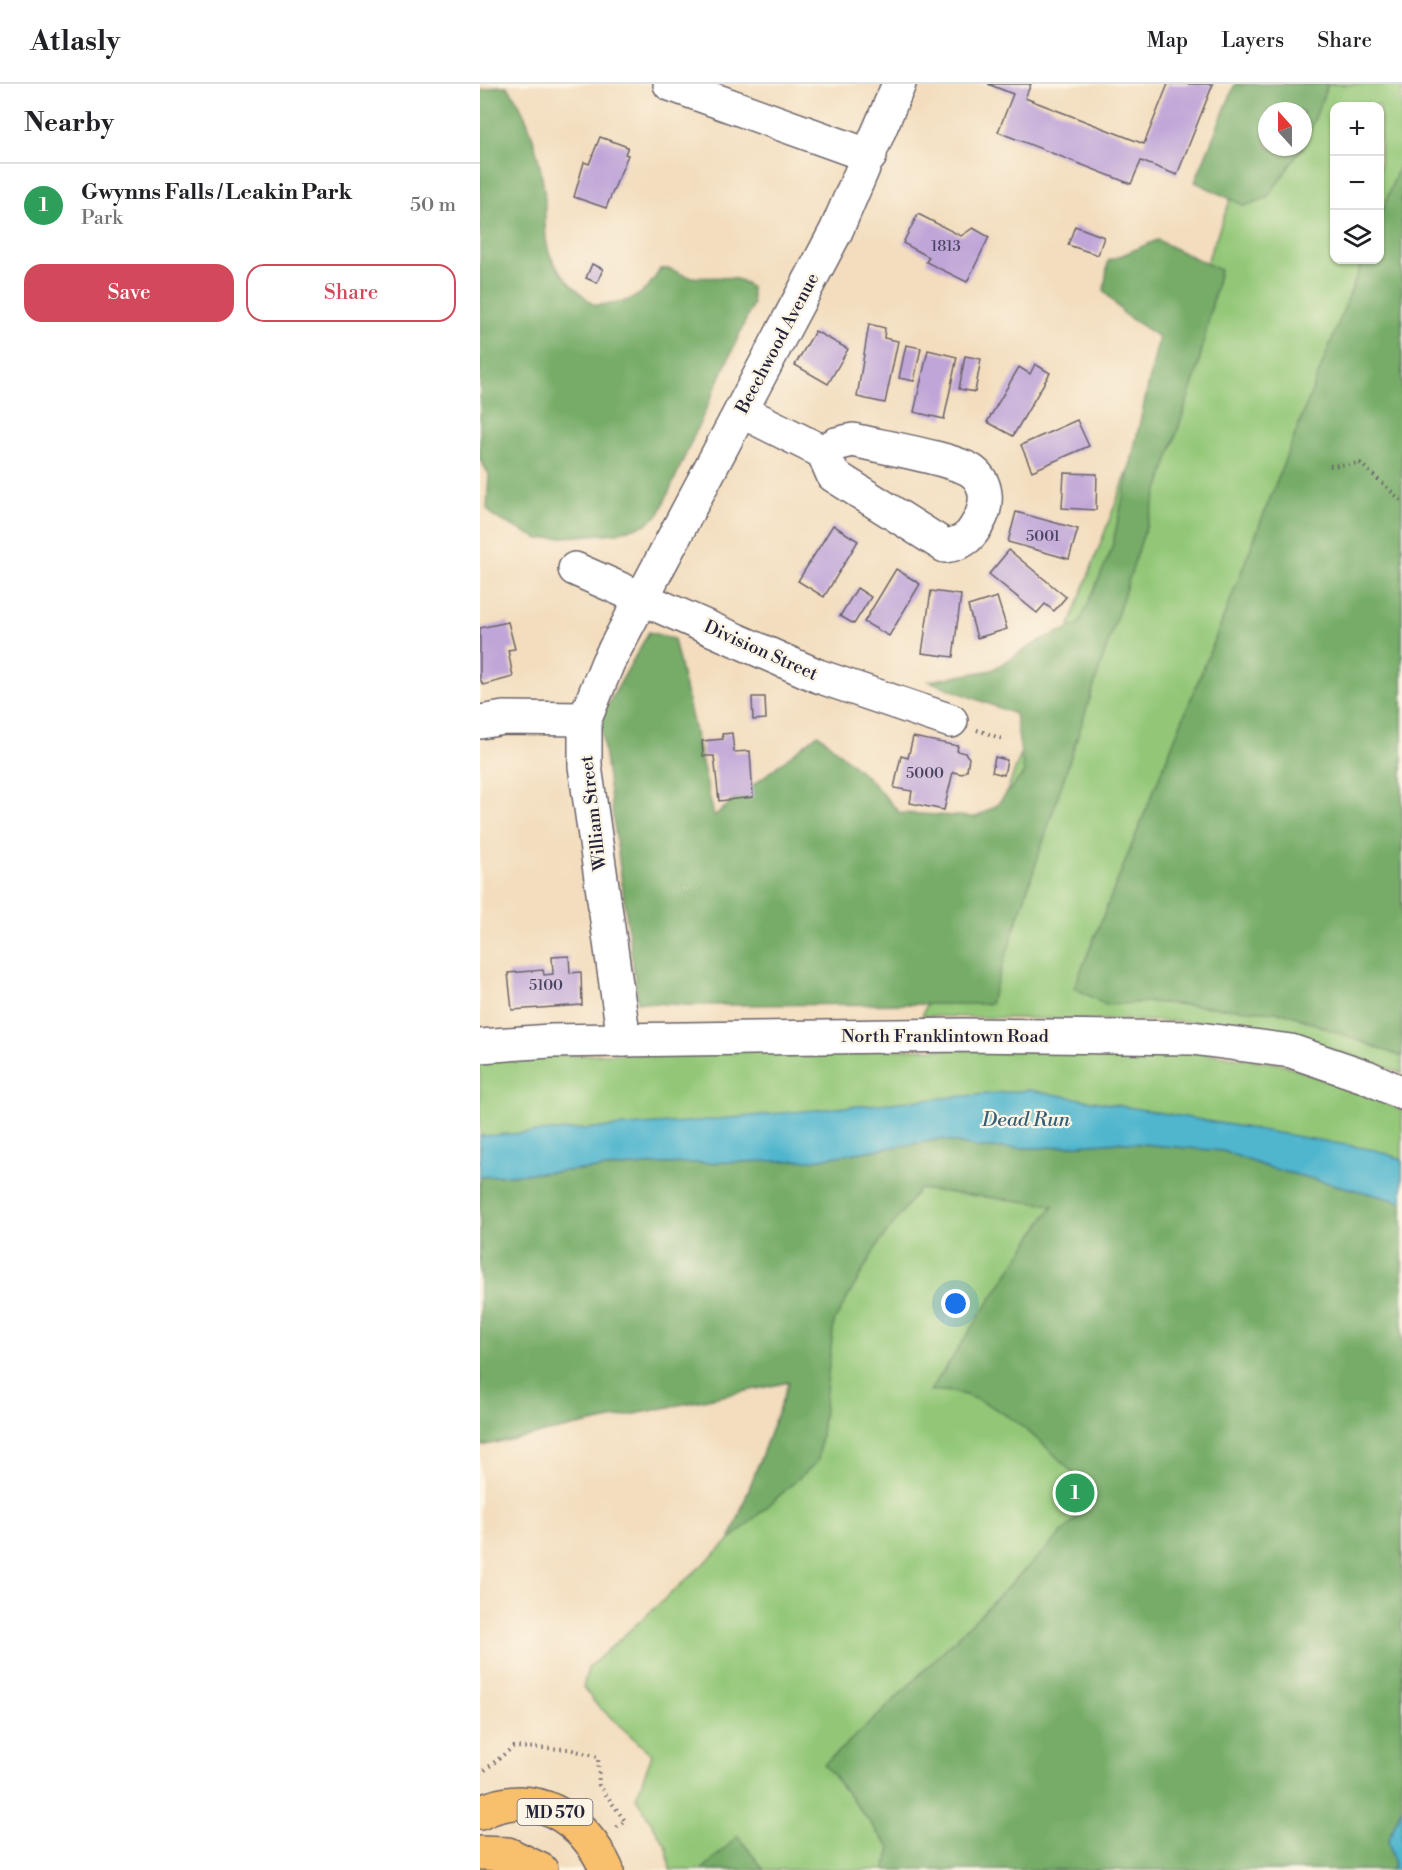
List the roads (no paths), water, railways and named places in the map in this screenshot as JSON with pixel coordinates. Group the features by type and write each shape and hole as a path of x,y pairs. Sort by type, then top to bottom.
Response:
{"highway":[{"name":"MD 570","path":"480,1813 503,1804 523,1802 537,1804 567,1819 599,1858"},
{"path":"480,1853 508,1854 541,1870"}],"street":[{"path":"670,84 870,156"},
{"name":"Beechwood Avenue","path":"642,597 836,231 899,84"},
{"path":"741,411 823,452 833,475 945,546 961,544 973,534 987,506 980,480 963,466 853,440 836,444 823,452"},
{"name":"Division Street","path":"575,569 818,676 951,721"},
{"name":"William Street","path":"624,1040 585,766 585,720 608,662 642,597"},
{"path":"480,722 504,718 585,720"},
{"name":"North Franklintown Road","path":"480,1046 550,1041 964,1035 1192,1038 1291,1051 1367,1077 1402,1093"}],"water":[{"name":"Dead Run","path":"1029,1090 1375,1150 1402,1159 1402,1202 1267,1167 1223,1151 1118,1142 1040,1148 978,1148 941,1139 814,1160 661,1164 480,1177 480,1136 686,1122"},
{"path":"1402,1807 1402,1870 1391,1870 1394,1865 1388,1841"}],"place":[{"name":"Gwynns Falls / Leakin Park","path":"1075,1493"}]}
